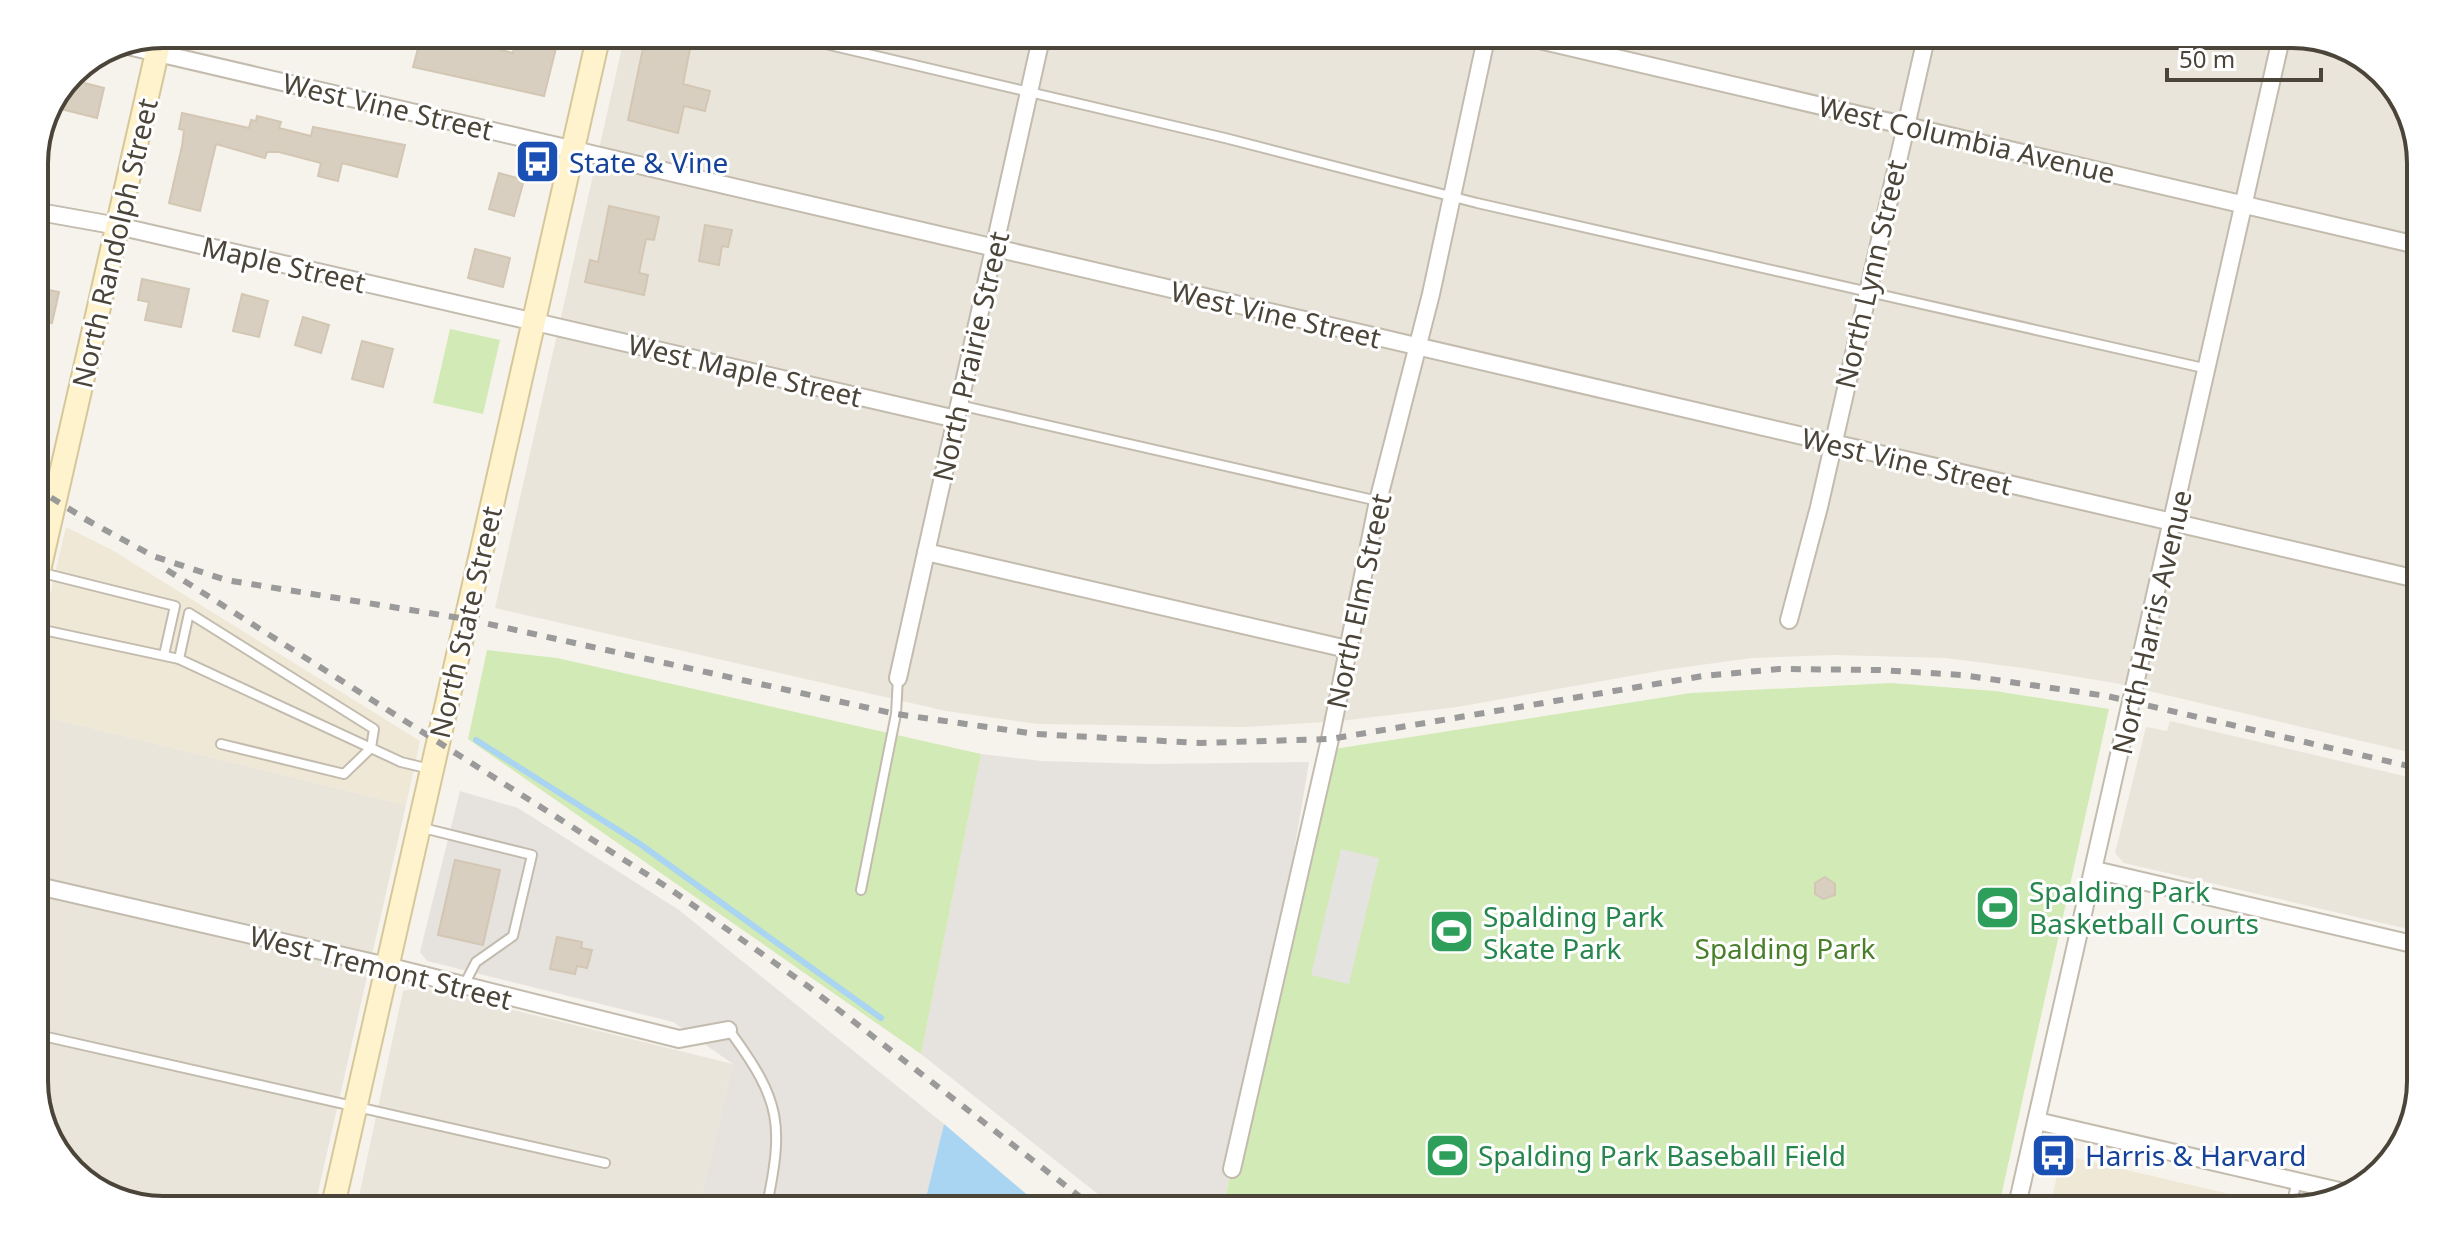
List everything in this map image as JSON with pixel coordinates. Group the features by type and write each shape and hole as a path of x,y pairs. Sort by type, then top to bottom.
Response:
{"main road":[{"name":"North Randolph Street","path":"48,534 158,48"},
{"name":"North State Street","path":"335,1196 596,48"}],"street":[{"name":"West Vine Street","path":"175,48 573,149 994,249 2407,577"},
{"name":"North Prairie Street","path":"898,678 1039,48"},
{"name":"North Elm Street","path":"1232,1169 1378,501 1452,197 1484,48"},
{"name":"West Columbia Avenue","path":"1573,48 2407,243"},
{"name":"North Lynn Street","path":"1789,620 1827,469 1923,48"},
{"name":"North Harris Avenue","path":"2019,1196 2280,48"},
{"name":"Maple Street","path":"48,214 118,226 533,321"},
{"name":"West Maple Street","path":"533,321 958,412"},
{"path":"926,552 1347,649"},
{"path":"2095,870 2407,943"},
{"name":"West Tremont Street","path":"48,888 387,966 679,1039 728,1030"},
{"path":"2037,1121 2331,1189"}],"lane":[{"path":"842,48 1452,197 2209,369"},
{"path":"958,412 1378,501"},
{"path":"48,584 175,606 164,655"},
{"path":"179,659 189,613 374,729 371,748 344,774 221,744"},
{"path":"48,631 179,659 401,762 431,769"},
{"path":"861,890 896,714 898,678"},
{"path":"418,827 532,855 513,936 476,962 464,985"},
{"path":"728,1030 770,1096 779,1136 768,1196"},
{"path":"48,1037 605,1163"},
{"path":"2293,1196 2297,1181"}],"shaded area":[{"path":"622,48 2292,48 2322,52 2343,60 2368,76 2388,99 2405,140 2407,752 2115,683 1946,658 1834,655 1752,658 1664,670 1457,707 1340,721 1245,727 1038,724 946,711 495,608"},
{"path":"66,527 112,550 420,741 406,805 48,717 48,603"},
{"path":"48,717 406,805 317,1196 140,1194 112,1184 87,1168 60,1132 48,1089"},
{"path":"2170,721 2407,777 2407,929 2124,863 2115,853 2146,727 2167,731"},
{"path":"981,754 1041,761 1149,764 1309,762 1263,1037 1225,1196 1100,1196 921,1054"},
{"path":"460,791 518,808 679,910 944,1124 926,1196 701,1196 733,1064 673,1022 427,961 420,952"},
{"path":"1341,849 1379,858 1349,984 1311,975"},
{"path":"420,987 733,1064 701,1196 359,1196 403,991"},
{"path":"2062,1155 2239,1196 2052,1196"}],"green space":[{"path":"450,329 500,340 483,414 433,403"},
{"path":"487,650 557,658 981,754 921,1054 468,739"},
{"name":"Spalding Park","path":"1891,683 1995,691 2109,709 2001,1196 1225,1196 1334,749 1691,693"}],"water":[{"path":"944,1124 1029,1196 926,1196"}],"building":[{"path":"418,48 493,48 513,53 514,48 556,48 544,96 413,67"},
{"path":"643,48 690,48 683,84 710,91 705,111 684,106 678,133 628,120"},
{"path":"82,82 104,88 97,118 62,109"},
{"path":"182,113 249,128 251,120 256,121 257,116 281,122 279,128 311,136 313,127 405,145 397,177 342,163 338,181 318,176 321,163 279,152 267,152 265,158 216,144 200,211 169,203 182,146 184,130 179,129"},
{"path":"499,173 524,180 514,216 489,209"},
{"path":"609,206 659,217 654,240 646,239 639,273 648,275 644,295 585,282 590,260 598,262"},
{"path":"705,225 732,230 728,247 722,246 719,265 699,261"},
{"path":"475,249 510,258 503,287 468,278"},
{"path":"142,279 189,289 181,327 145,320 149,302 138,300"},
{"path":"48,290 59,292 52,323 48,322"},
{"path":"242,294 268,301 259,337 233,331"},
{"path":"303,317 329,325 321,353 295,345"},
{"path":"362,341 393,349 383,387 352,379"},
{"path":"455,860 500,870 483,945 438,935"},
{"path":"1825,877 1835,884 1835,895 1823,899 1815,894 1815,883"},
{"path":"557,937 582,942 581,948 592,950 587,968 577,966 575,974 550,969"}],"waterway":[{"path":"476,740 640,844 881,1018"}],"railway":[{"path":"48,496 92,523"},
{"path":"85,519 153,556 226,580 466,619 896,714 1036,734 1200,743 1330,739 1703,676 1779,669 1880,670 1962,675 2107,696 2407,766"},
{"path":"167,570 670,889 809,987 1079,1196"}],"place":[{"name":"State & Vine","path":"538,162"},
{"name":"Spalding Park Basketball Courts","path":"1998,907"},
{"name":"Spalding Park Skate Park","path":"1452,932"},
{"name":"Spalding Park Baseball Field","path":"1447,1155"},
{"name":"Harris & Harvard","path":"2054,1155"}]}
